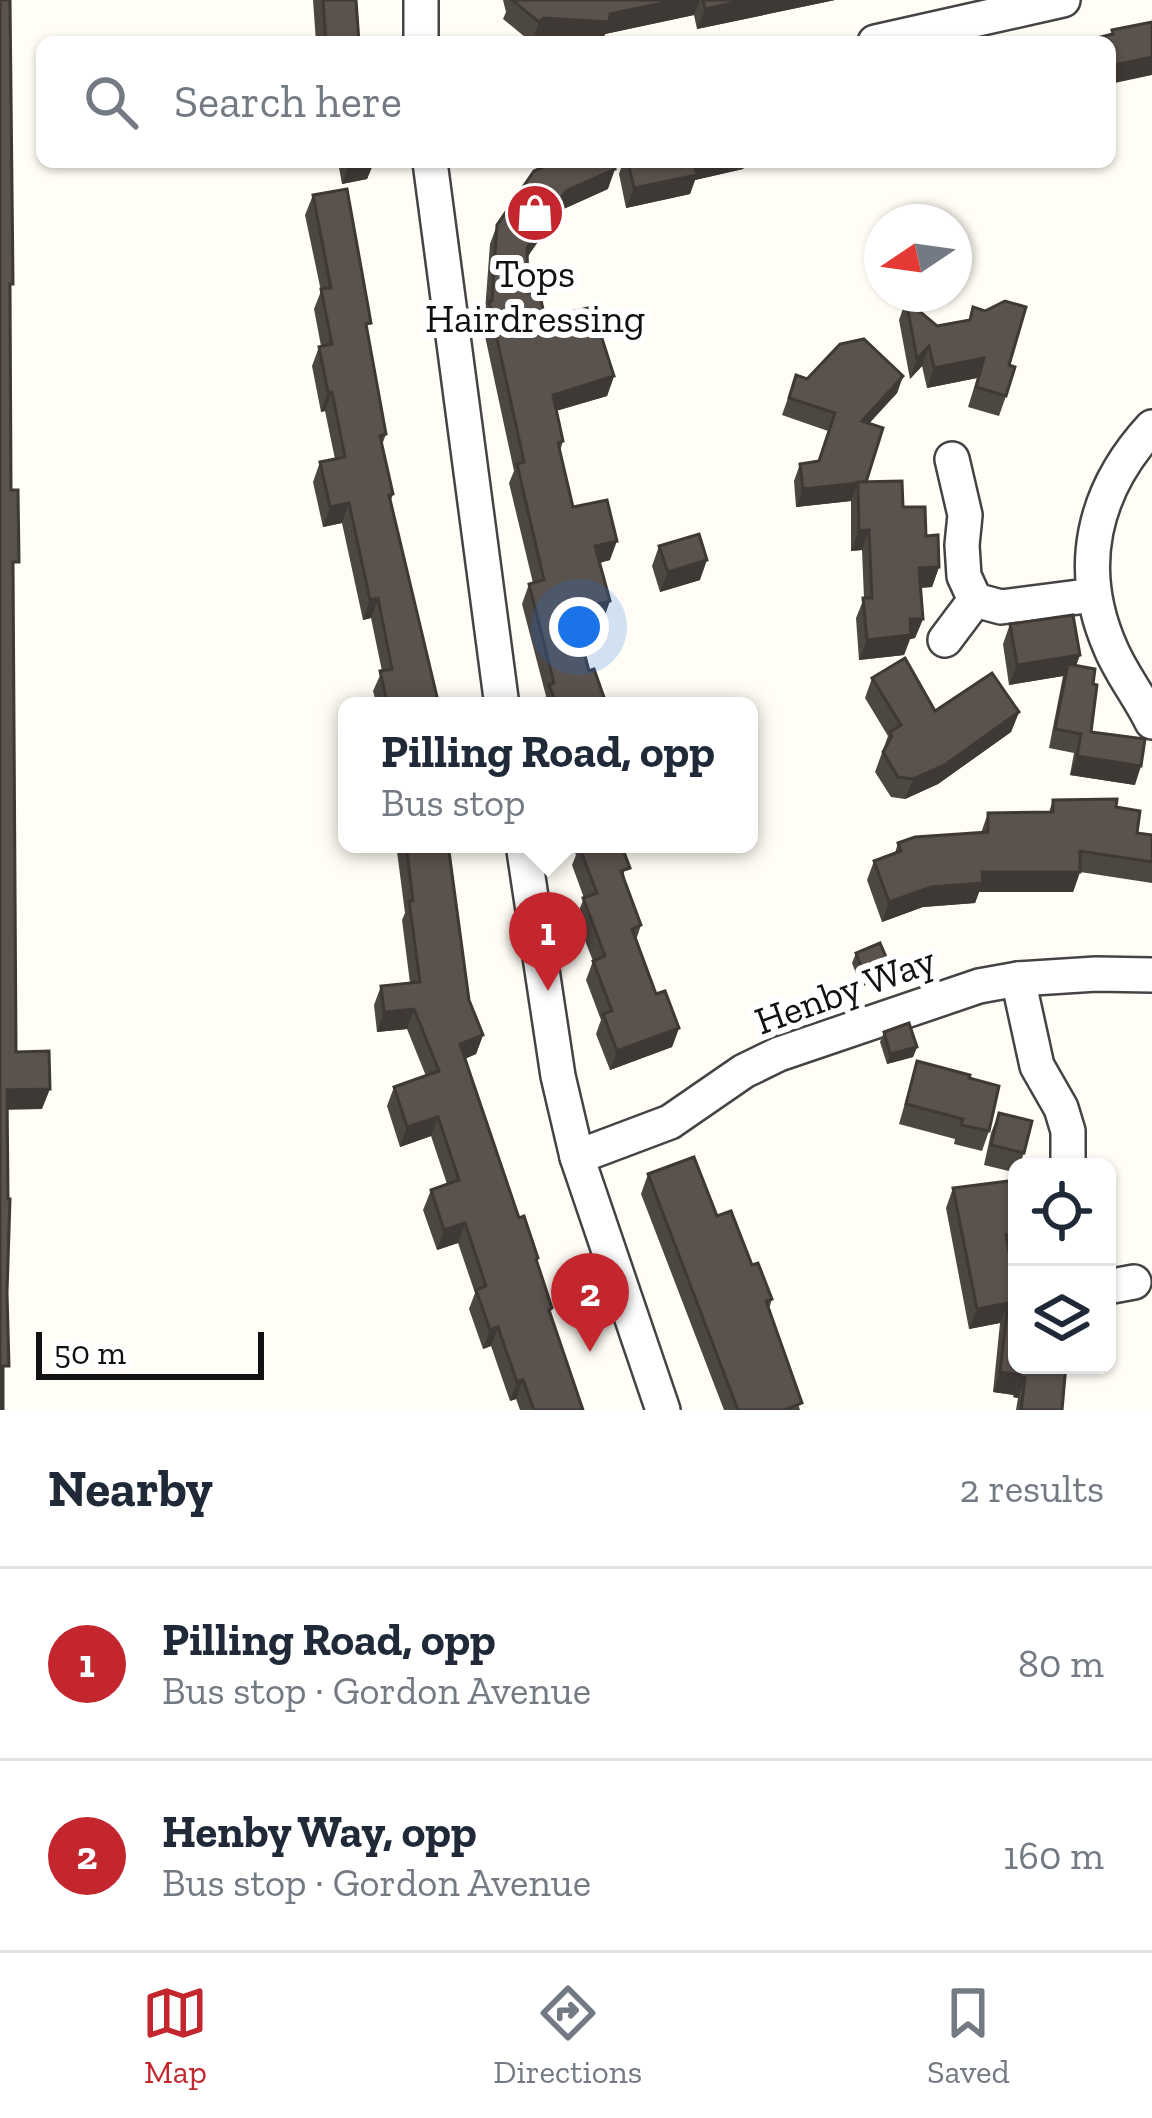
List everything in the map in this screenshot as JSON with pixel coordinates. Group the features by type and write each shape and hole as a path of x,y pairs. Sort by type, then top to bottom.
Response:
{"street":[{"path":"421,0 422,36"},
{"path":"902,36 1063,0"},
{"path":"431,168 501,697"},
{"path":"1152,427 1125,458 1102,501 1093,544 1094,595 1112,653 1152,722"},
{"path":"952,459 965,515 964,576 975,600"},
{"path":"975,600 1001,607 1094,595"},
{"path":"946,640 975,600"},
{"path":"524,853 558,1076 578,1157 664,1410"},
{"name":"Henby Way","path":"578,1157 670,1122 744,1071 779,1054 979,986 1096,974 1152,975"},
{"path":"1018,979 1037,1066 1068,1131 1068,1158"}],"building":[{"path":"0,0 10,0 11,490 18,490 19,562 13,562 16,1052 49,1051 50,1089 7,1090 9,1366 3,1366 3,1410 0,1410"},
{"path":"323,0 356,0 359,36 326,36"},
{"path":"512,0 677,0 610,14 609,22 544,18 539,22"},
{"path":"703,0 747,0 705,9"},
{"path":"1152,22 1152,57 1116,65 1116,36 1105,36 1113,34 1112,30"},
{"path":"629,168 695,168 697,175 634,188"},
{"path":"615,169 566,191 527,248 528,293 539,291 545,318 592,307 614,376 553,395 573,507 607,500 617,541 595,546 610,601 573,611 589,671 594,669 604,697 554,697 549,685 554,683 529,584 544,580 517,464 524,462 489,302 497,225 534,171"},
{"path":"347,189 371,323 366,324 386,434 380,436 393,494 389,495 437,697 386,697 380,671 392,669 378,598 370,600 349,503 330,507 320,462 345,457 319,347 332,344 321,289 331,288 313,195"},
{"path":"1005,301 1026,307 1009,365 1015,367 1006,396 976,387 984,358 934,368 929,346 917,359 908,312 920,312 937,326 970,320 973,307 985,311"},
{"path":"864,339 903,376 862,421 883,428 866,482 803,489 800,464 819,461 835,413 789,398 796,375 807,379 840,344"},
{"path":"902,481 903,507 925,507 926,536 938,535 939,567 919,568 923,619 910,619 911,635 867,640 863,598 872,598 869,530 859,531 858,482"},
{"path":"699,534 707,560 668,572 659,546"},
{"path":"1073,615 1080,655 1017,665 1010,624"},
{"path":"905,658 935,711 992,673 1019,712 946,764 913,779 898,777 883,752 890,732 901,725 872,678"},
{"path":"1068,664 1095,669 1091,732 1145,739 1141,766 1077,756 1081,734 1055,729"},
{"path":"1117,799 1116,807 1140,811 1137,833 1152,835 1152,862 1080,851 1080,872 982,872 983,883 931,887 889,902 874,861 901,851 898,843 915,837 988,832 988,813 1053,812 1053,800"},
{"path":"407,853 449,853 469,1000 483,1035 460,1044 519,1218 524,1216 583,1410 534,1410 523,1380 517,1382 498,1327 490,1330 476,1290 486,1286 465,1223 444,1230 431,1190 459,1180 438,1117 407,1127 394,1087 439,1071 414,1009 384,1012 381,986 420,982 409,901 413,901"},
{"path":"582,853 624,853 630,868 621,871 641,925 632,929 656,994 665,991 679,1028 617,1051 603,1014 612,1011 593,961 605,956 583,898 597,893"},
{"path":"880,943 890,966 865,977 856,953"},
{"path":"909,1023 917,1047 890,1054 884,1032"},
{"path":"917,1061 999,1086 989,1131 906,1104"},
{"path":"999,1113 1032,1121 1024,1153 991,1145"},
{"path":"694,1157 717,1216 731,1211 752,1265 758,1263 772,1299 766,1301 802,1403 785,1410 738,1410 648,1174"},
{"path":"1008,1181 1008,1303 977,1309 953,1188"},
{"path":"1008,1303 1008,1373 1000,1372"},
{"path":"1014,1374 1065,1374 1062,1410 1021,1410 1025,1378"}],"place":[{"name":"Tops Hairdressing","path":"535,213"},
{"name":"Pilling Road, opp","path":"548,991"},
{"name":"Henby Way, opp","path":"590,1352"}]}
